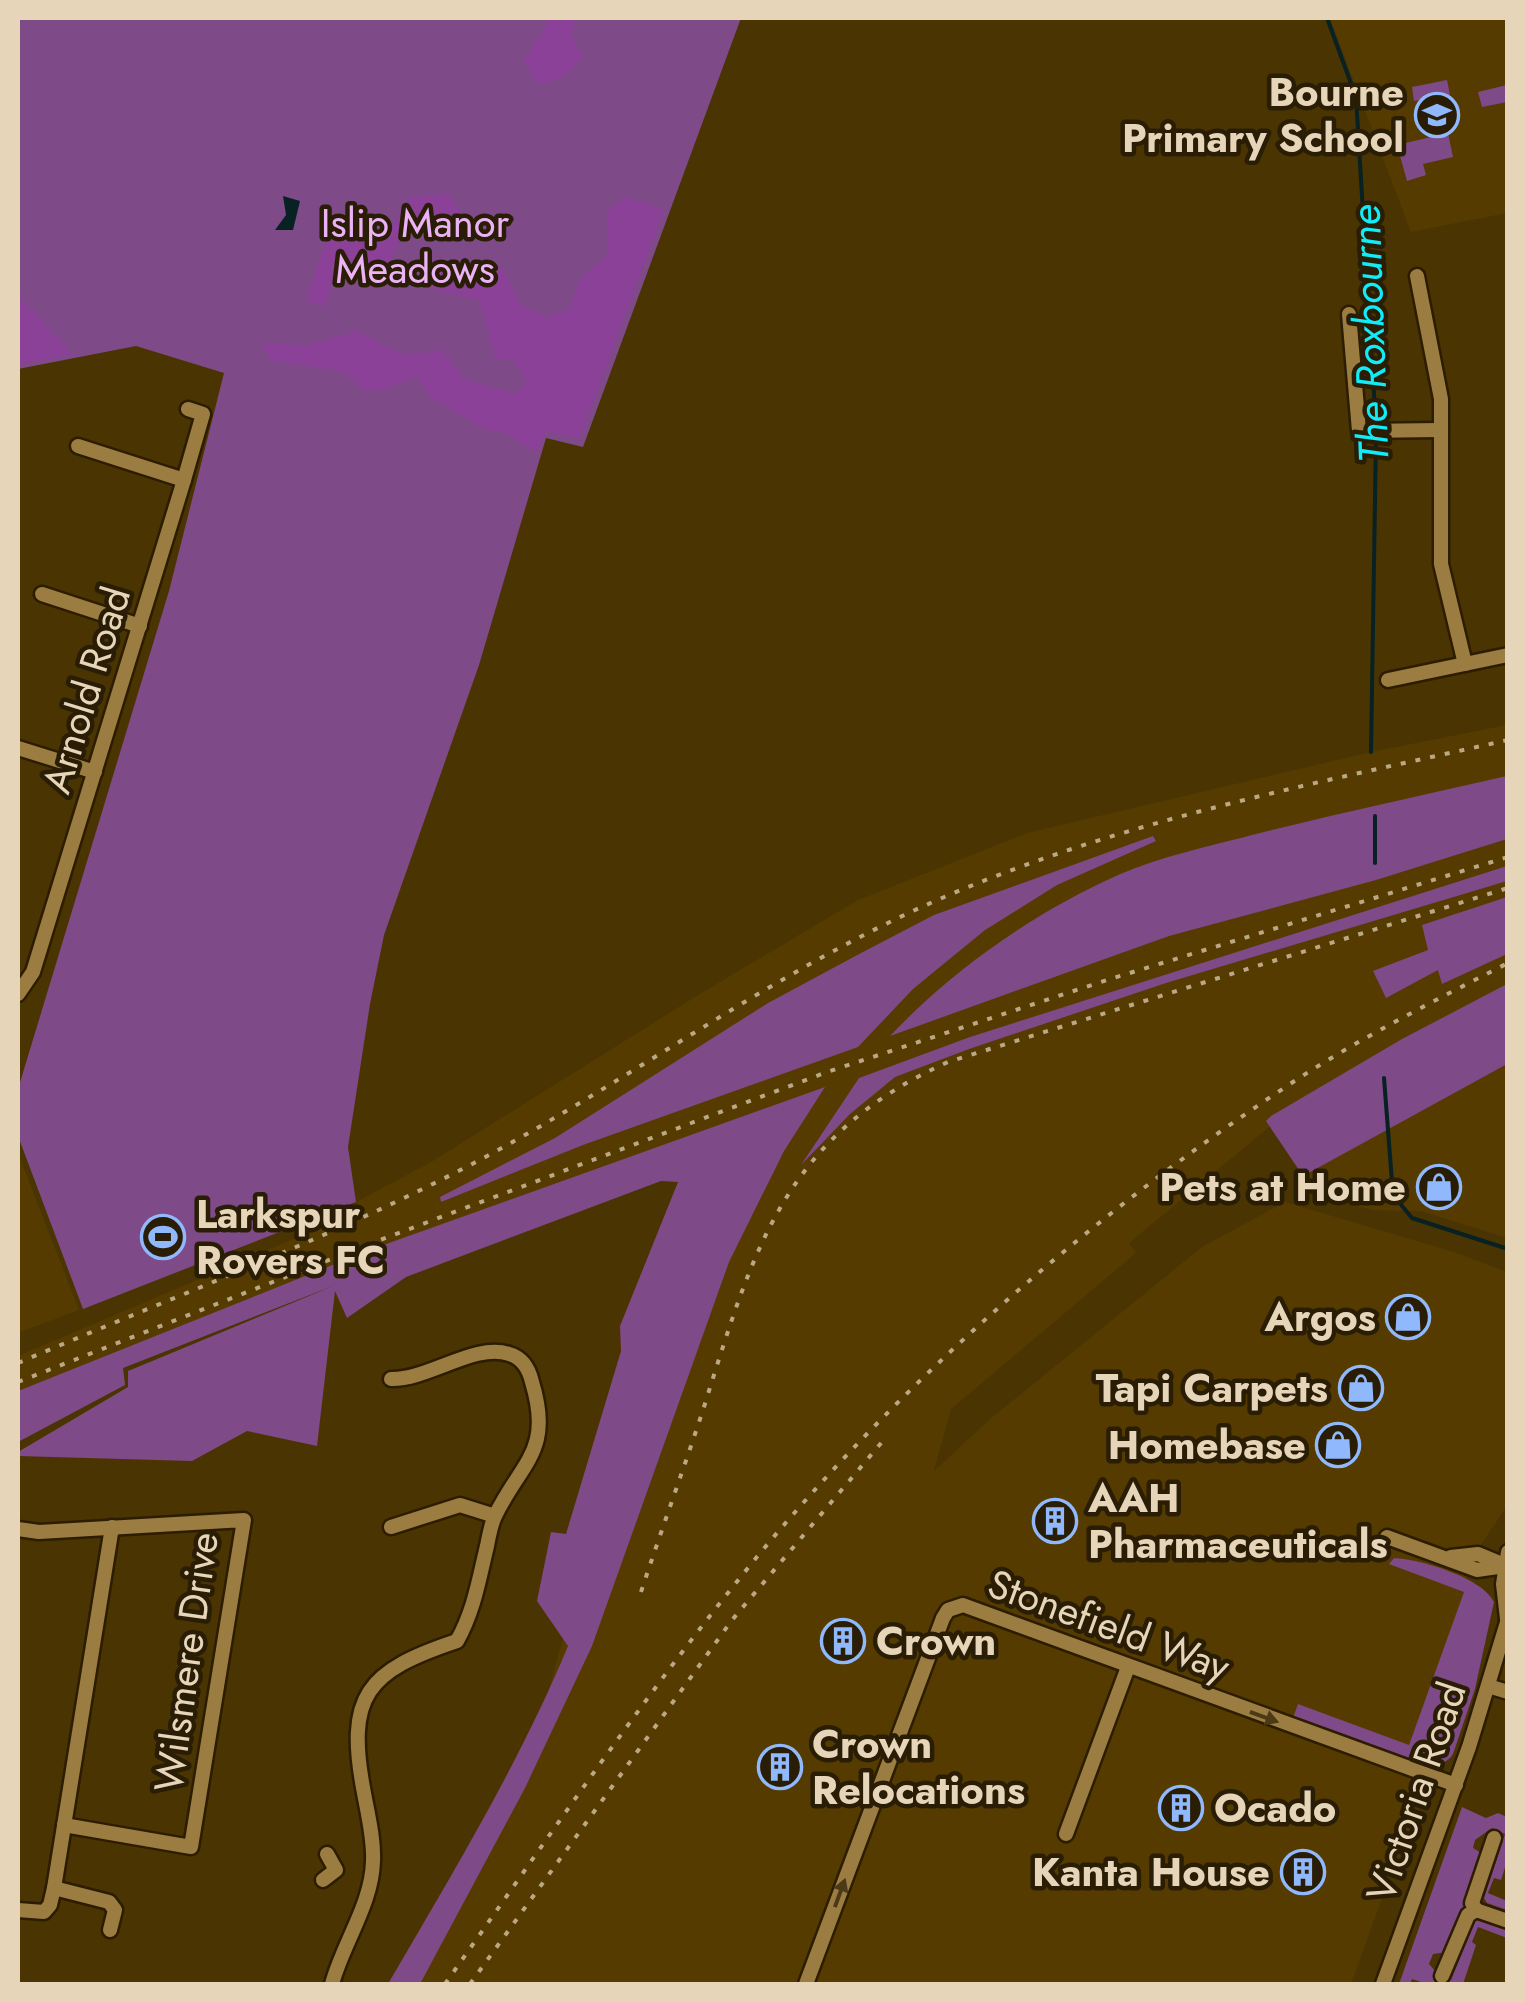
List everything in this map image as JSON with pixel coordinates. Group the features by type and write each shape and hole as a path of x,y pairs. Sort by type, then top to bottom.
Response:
{"street":[{"path":"1417,276 1441,399 1441,564 1465,664"},
{"path":"1350,314 1359,432 1440,430"},
{"name":"Arnold Road","path":"18,994 33,972 184,480 203,414 188,410"},
{"path":"78,446 184,480"},
{"path":"42,594 140,626"},
{"path":"1388,680 1508,655"},
{"path":"18,748 95,772"},
{"path":"18,960 33,972"},
{"path":"332,1984 346,1941 365,1902 373,1861 358,1749 362,1704 369,1689 389,1668 456,1641 477,1593 494,1516 538,1443 540,1408 529,1370 515,1356 492,1351 409,1379 390,1379"},
{"path":"392,1528 460,1505 494,1516"},
{"name":"Wilsmere Drive","path":"18,1529 39,1532 244,1520 190,1847 64,1826"},
{"path":"18,1910 44,1912 54,1888 112,1527"},
{"path":"1387,1537 1445,1557 1478,1554 1507,1562"},
{"name":"Victoria Road","path":"1383,1984 1456,1785 1508,1619 1502,1584 1507,1562"},
{"name":"Stonefield Way","path":"806,1984 948,1610 963,1605 1456,1785"},
{"path":"1066,1834 1128,1667"},
{"path":"1488,1686 1508,1692"},
{"path":"1494,1838 1472,1903 1476,1910 1508,1921"},
{"path":"324,1880 336,1870 327,1854"},
{"path":"54,1888 109,1902 115,1910 110,1930"},
{"path":"1442,1976 1468,1915 1476,1910"}],"shaded area":[{"path":"550,18 574,18 572,36 582,57 565,76 538,85 524,61"},
{"name":"Bourne Primary School","path":"1330,18 1507,18 1507,213 1411,232"},
{"path":"448,194 461,212 448,228 408,222 383,276 346,282 332,277 326,306 306,301 328,235 385,230 410,196"},
{"path":"625,197 664,209 580,438 547,432 536,452 502,431 485,430 431,397 416,376 398,385 365,391 344,372 270,360 260,343 306,345 359,331 407,354 440,349 466,380 516,394 526,382 515,361 495,359 480,300 420,286 432,270 470,262 502,267 519,303 545,317 569,309 581,278 607,256 608,211"},
{"path":"18,298 24,302 73,354 18,365"},
{"path":"1507,725 1507,996 1296,1105 1129,1243 1136,1253 951,1409 934,1471 990,1419 1202,1247 1285,1202 1454,1252 1507,1272 1507,1500 1468,1564 1465,1592 1409,1746 1422,1788 1351,1984 388,1984 481,1825 547,1697 559,1652 718,1200 735,1140 374,1249 18,1391 18,1356 359,1211 356,1202 431,1162 858,900 1027,833 1371,752"},
{"path":"1507,1060 1507,1238 1421,1211 1372,1210 1321,1195 1303,1176"},
{"path":"18,1153 79,1310 18,1333"}],"green space":[{"name":"Islip Manor Meadows","path":"18,18 741,18 583,447 546,438 479,665 384,935 348,1147 356,1202 83,1309 18,1136 18,1089 169,591 224,373 136,346 18,369"},
{"path":"1447,80 1450,95 1414,101 1412,87"},
{"path":"1507,85 1507,102 1482,107 1478,92"},
{"path":"1448,133 1453,157 1423,164 1426,175 1407,181 1397,145"},
{"path":"1507,776 1507,839 1376,880 1169,936 890,1036 940,988 996,945 1056,906 1118,875 1204,847"},
{"path":"1153,836 1156,841 1057,885 985,930 913,989 858,1047 583,1145 441,1202 440,1197 555,1138 768,1003 934,915"},
{"path":"1507,866 1507,881 1166,983 895,1077 850,1114 801,1165 859,1078 970,1037"},
{"path":"1507,897 1507,954 1442,984 1438,970 1386,998 1373,971 1428,950 1422,925"},
{"path":"1507,984 1507,1064 1303,1176 1266,1121 1271,1116 1402,1039"},
{"path":"825,1087 784,1151 729,1262 592,1646 525,1788 420,1984 388,1984 506,1776 568,1646 537,1601 551,1532 566,1534 621,1351 620,1326 678,1182 661,1181 406,1277 347,1318 335,1291 317,1446 247,1431 192,1461 18,1456 18,1452 128,1387 128,1371 333,1286 123,1368 125,1385 18,1442 18,1391 375,1248"},
{"path":"1394,1558 1434,1566 1464,1578 1488,1593 1494,1602 1475,1689 1453,1754 1437,1765 1424,1765 1293,1718 1298,1704 1409,1745 1464,1592 1389,1564"},
{"path":"1462,1807 1486,1818 1498,1813 1507,1817 1507,1861 1501,1880 1494,1878 1488,1893 1507,1901 1507,1910 1487,1903 1484,1898 1505,1834 1492,1828 1475,1840 1473,1848 1483,1854 1447,1952 1433,1954 1429,1964 1444,1981 1451,1980 1475,1920 1481,1918 1507,1927 1507,1938 1478,1927 1463,1984 1427,1984 1412,1979 1410,1984 1399,1984"}],"water":[{"path":"283,196 300,201 293,230 275,230 286,215"}],"waterway":[{"name":"The Roxbourne","path":"1327,18 1356,97 1376,427"},
{"name":"The Roxbourne","path":"1371,752 1376,436"},
{"name":"The Roxbourne","path":"1375,816 1375,863"},
{"name":"The Roxbourne","path":"1384,1078 1393,1195 1412,1218 1508,1249"}],"railway":[{"path":"18,1363 305,1243 474,1163 763,991 881,926 942,898 1080,846 1150,825 1292,788 1508,740"},
{"path":"18,1382 372,1243 827,1072 1107,980 1508,857"},
{"path":"641,1592 759,1250 782,1204 811,1163 847,1125 892,1092 948,1062 1508,888"},
{"path":"445,1984 715,1609 813,1492 935,1366 1067,1249 1206,1142 1333,1057 1508,963"},
{"path":"470,1984 732,1620 887,1436"}],"place":[{"name":"Bourne Primary School","path":"1437,115"},
{"name":"Pets at Home","path":"1439,1187"},
{"name":"Larkspur Rovers FC","path":"163,1237"},
{"name":"Argos","path":"1408,1317"},
{"name":"Tapi Carpets","path":"1361,1388"},
{"name":"Homebase","path":"1338,1445"},
{"name":"AAH Pharmaceuticals","path":"1055,1521"},
{"name":"Crown","path":"843,1641"},
{"name":"Crown Relocations","path":"780,1767"},
{"name":"Ocado","path":"1181,1808"},
{"name":"Kanta House","path":"1303,1872"}]}
